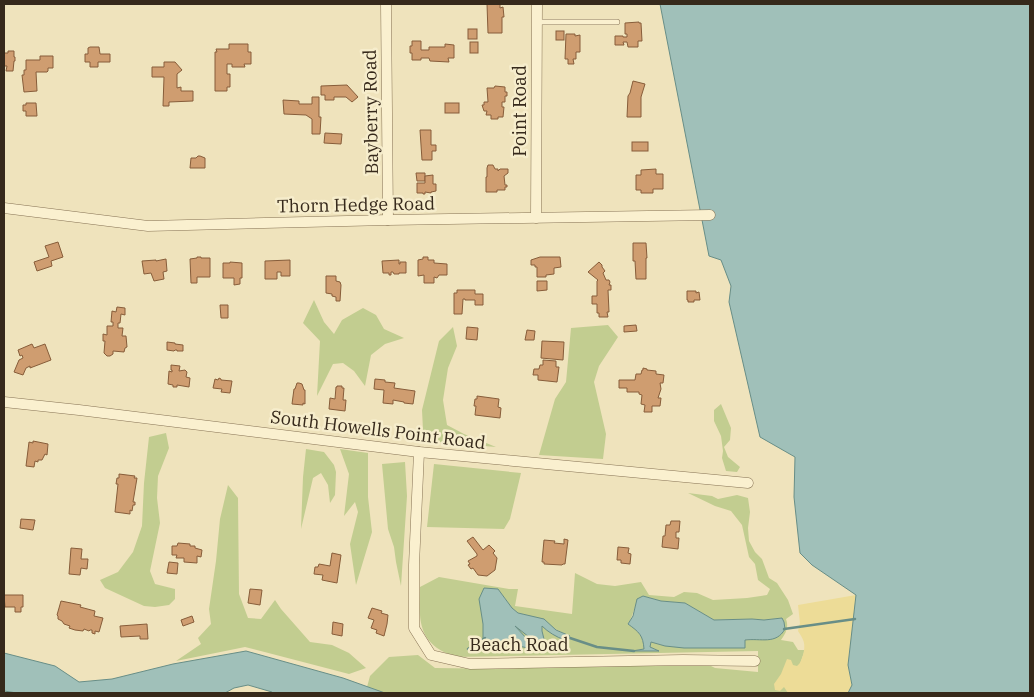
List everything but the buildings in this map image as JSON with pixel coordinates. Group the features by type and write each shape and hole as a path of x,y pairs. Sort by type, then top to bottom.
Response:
{"street":[{"name":"Bayberry Road","path":"386,4 388,220"},
{"name":"Point Road","path":"536,218 537,4"},
{"name":"Thorn Hedge Road","path":"4,208 148,226 710,215"},
{"name":"South Howells Point Road","path":"4,402 419,452 748,483"},
{"name":"Beach Road","path":"419,452 414,565 414,628 431,655 470,664 683,660 755,661"}],"lane":[{"path":"537,22 617,22"}],"green space":[{"path":"314,300 324,322 334,334 342,320 363,308 376,315 384,329 404,338 385,344 371,355 365,386 354,371 343,363 333,364 317,396 320,341 303,323"},
{"path":"608,325 618,337 599,366 594,382 606,434 603,459 539,455 555,399 566,382 571,328"},
{"path":"453,327 457,346 448,368 443,400 447,425 496,447 427,441 423,430 422,410 439,341"},
{"path":"721,404 731,428 730,440 724,447 728,457 740,467 737,472 726,471 722,458 721,436 714,421 714,410"},
{"path":"166,433 169,448 158,476 157,498 160,523 150,571 155,584 175,589 175,599 169,605 144,606 105,588 100,580 118,572 133,552 142,526 149,437"},
{"path":"306,449 324,452 334,465 336,472 335,495 330,503 328,485 321,473 313,478 301,529 303,477"},
{"path":"340,449 368,453 368,497 372,532 356,585 350,544 358,512 355,502 344,516 349,474"},
{"path":"405,462 407,496 401,586 394,547 388,529 382,464"},
{"path":"434,464 521,473 510,519 504,529 427,527"},
{"path":"228,485 238,498 239,594 248,618 261,619 275,600 310,642 332,645 349,653 366,668 349,674 245,647 176,661 201,644 198,638 211,624 209,609 220,519"},
{"path":"688,493 712,496 718,499 737,495 748,498 750,512 749,541 755,552 762,559 769,578 777,583 788,600 793,614 786,619 786,630 781,640 793,642 798,650 805,650 800,664 802,693 385,693 367,687 370,676 389,657 418,655 435,668 508,669 538,666 711,666 758,672 758,651 455,657 437,648 430,642 422,628 420,587 439,577 518,589 515,606 572,614 575,573 597,584 615,586 641,582 649,595 674,597 684,592 697,593 713,600 767,595 770,589 758,580 755,564 749,557 742,525 731,511 715,506","holes":["498,589 518,613 529,616 569,636 542,625 545,643 538,644 512,623 528,647 509,644 492,646 483,640 483,624","643,596 661,601 685,603 714,620 782,618 751,640 745,640 745,648 665,646 651,642 650,647 657,650 637,650 644,649 643,640 638,632 628,624 638,602"]}],"sand":[{"path":"856,595 848,665 852,686 848,693 788,693 784,687 780,691 775,690 774,684 781,674 787,659 797,666 803,655 804,642 798,631 800,623 798,605"}],"water":[{"path":"660,4 1030,4 1030,693 848,693 852,685 848,665 856,595 812,565 800,553 794,497 795,457 760,437 729,302 731,286 721,260 709,256"},
{"path":"484,588 498,589 518,613 544,619 556,630 570,636 565,640 552,634 542,626 545,643 538,644 515,626 528,640 528,648 509,644 492,646 483,640 483,624 479,599"},
{"path":"643,596 661,601 685,603 714,620 782,618 785,629 773,639 745,640 745,648 684,648 651,642 650,647 659,651 632,651 644,649 640,634 628,624 633,616 637,599"},
{"path":"246,651 343,678 385,693 272,693 248,685 234,688 225,693 17,693 4,691 4,653 55,666 79,682 112,679 173,664"}],"waterway":[{"path":"784,629 855,619"},
{"path":"567,637 597,647 634,651"},
{"path":"468,649 485,638"}]}
